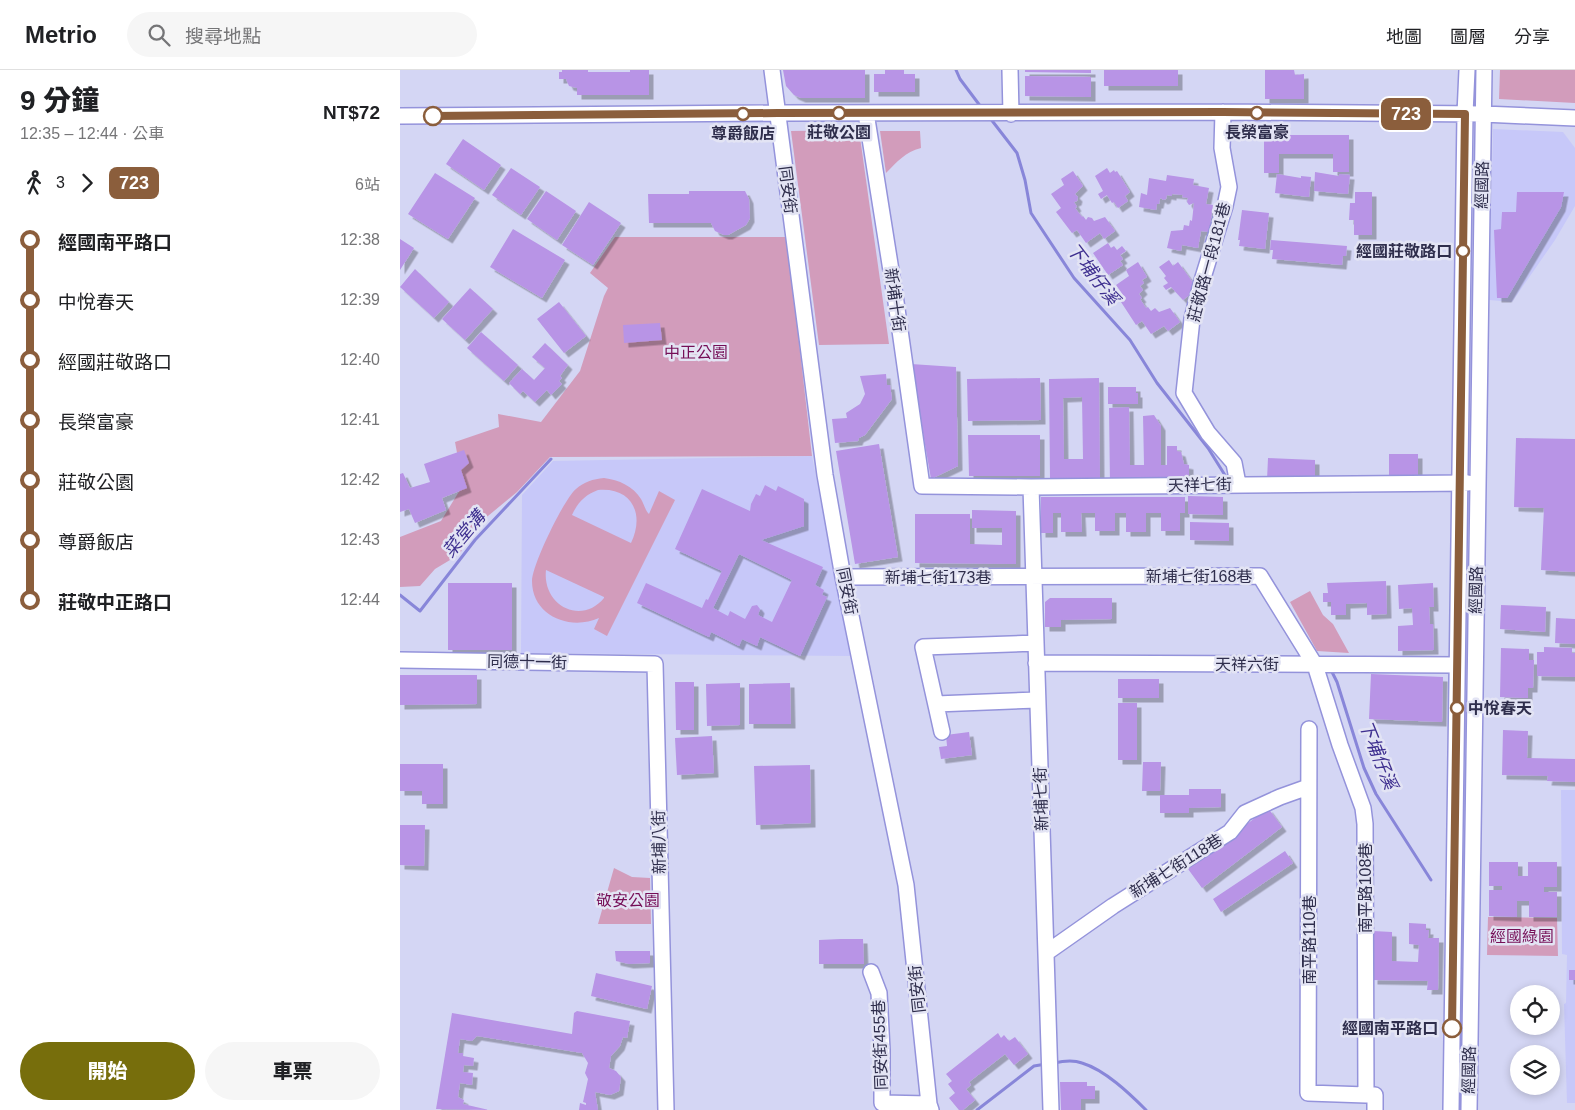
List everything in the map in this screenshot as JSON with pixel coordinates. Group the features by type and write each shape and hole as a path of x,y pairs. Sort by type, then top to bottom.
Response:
{"street":[{"name":"同安街","path":"772,70 820,437 843,577 906,885 930,1107"},
{"path":"1006,114 1010,70"},
{"name":"經國路","path":"1451,1110 1467,70"},
{"name":"經國路","path":"1469,1110 1484,70"},
{"path":"400,116 1223,112 1483,114 1575,118"},
{"name":"莊敬路一段181巷","path":"1223,112 1222,148 1229,187 1192,319 1184,393 1208,433 1234,463 1232,484"},
{"name":"新埔十街","path":"866,113 922,486"},
{"name":"天祥七街","path":"922,486 1031,487 1478,483"},
{"name":"新埔七街","path":"1031,487 1051,1110"},
{"name":"新埔七街173巷","path":"843,577 1034,576"},
{"name":"新埔七街168巷","path":"1034,576 1260,576 1324,665"},
{"path":"942,732 924,647 1036,642"},
{"name":"同德十一街","path":"400,660 654,664"},
{"name":"天祥六街","path":"1036,663 1457,665"},
{"name":"新埔八街","path":"654,664 666,1110"},
{"name":"南平路108巷","path":"1324,665 1340,745 1363,808 1365,824 1366,1095"},
{"path":"936,704 1037,700"},
{"name":"南平路110巷","path":"1309,729 1308,1093 1366,1095"},
{"name":"新埔七街118巷","path":"1046,953 1113,906 1230,832 1245,813 1308,787"},
{"name":"同安街455巷","path":"871,972 879,993 882,1050 881,1106 930,1107"},
{"path":"1366,1095 1375,1095 1375,1110"}],"shaded area":[{"path":"1493,129 1563,132 1575,148 1575,206 1555,240 1512,302 1489,300"},
{"path":"812,456 851,656 521,653 522,495 553,461"},
{"path":"1561,790 1575,790 1575,1103 1567,1103 1564,1004 1566,1003 1567,955 1562,954"}],"green space":[{"path":"1500,70 1575,70 1575,103 1499,99"},
{"name":"莊敬公園","path":"859,130 889,344 819,345 791,131"},
{"path":"880,131 920,131 921,148 906,155 886,173"},
{"name":"中正公園","path":"615,237 787,237 812,456 550,457 517,492 471,530 460,554 435,569 420,586 400,587 400,537 441,521 463,485 455,442 499,427 498,414 541,422 580,371 608,288 590,273"},
{"path":"600,478 615,480 630,487 638,494 649,514 659,491 675,500 607,636 594,629 599,618 588,622 576,623 555,618 546,612 538,603 532,581 537,561 564,505 582,484","holes":["598,490 610,490 619,493 632,504 637,522 631,543 572,515 582,500","546,570 604,597 604,598 595,606 585,610 574,611 565,608 550,593 546,582"]},
{"path":"1310,591 1323,615 1333,624 1349,653 1317,651 1290,602"},
{"name":"敬安公園","path":"614,868 632,877 650,878 651,924 598,924"},
{"name":"經國綠園","path":"1488,917 1557,918 1558,956 1487,955"}],"building":[{"path":"562,70 630,72 630,70 649,70 649,95 577,95 577,88 569,86 566,79 559,79 559,72 562,72"},
{"path":"783,70 865,70 865,98 801,98 794,95 786,86"},
{"path":"885,70 904,70 904,74 915,74 915,92 874,92 874,74 885,74"},
{"path":"1025,70 1091,70 1091,73 1025,72"},
{"path":"1104,70 1178,70 1178,86 1104,86"},
{"path":"1265,70 1294,70 1295,75 1304,74 1304,99 1265,99"},
{"path":"1025,76 1091,77 1091,97 1025,96"},
{"path":"1264,135 1349,135 1349,172 1333,172 1333,154 1279,154 1279,173 1264,173"},
{"path":"463,139 501,165 484,190 446,164"},
{"path":"511,168 540,187 521,215 492,195"},
{"path":"1107,168 1110,173 1114,170 1115,172 1117,171 1130,192 1125,196 1128,201 1118,208 1107,195 1101,199 1098,194 1103,191 1095,176"},
{"path":"1073,171 1083,186 1075,194 1078,197 1077,201 1074,202 1077,207 1075,208 1086,220 1088,217 1094,221 1105,217 1115,231 1104,239 1100,233 1086,243 1077,230 1072,233 1056,212 1061,208 1051,194 1064,185 1061,179"},
{"path":"1315,172 1339,176 1339,174 1350,175 1348,194 1314,191"},
{"path":"435,173 475,198 448,239 408,214"},
{"path":"1277,174 1301,178 1301,176 1311,177 1309,197 1275,193"},
{"path":"1167,175 1194,179 1193,185 1209,188 1206,204 1213,205 1209,232 1201,231 1198,248 1182,245 1181,251 1167,248 1171,231 1183,230 1184,225 1189,226 1190,220 1192,221 1194,203 1189,205 1187,202 1188,198 1182,197 1183,195 1172,194 1172,196 1167,195 1166,199 1160,199 1156,210 1139,207 1141,193 1147,195 1149,178 1166,181"},
{"path":"546,191 576,211 557,240 527,219"},
{"path":"689,191 745,191 749,199 750,218 746,225 728,235 715,231 711,223 649,223 648,194 689,194"},
{"path":"1355,192 1372,192 1372,235 1354,235 1354,220 1349,220 1350,203 1355,203"},
{"path":"1517,192 1564,192 1561,207 1507,298 1497,298 1494,230 1501,229 1502,212 1516,212"},
{"path":"589,202 621,223 593,265 562,245"},
{"path":"1242,210 1269,213 1265,249 1239,246"},
{"path":"513,229 565,260 542,298 490,267"},
{"path":"400,239 414,248 400,270"},
{"path":"1271,240 1347,246 1346,256 1343,256 1342,265 1272,259 1273,250 1270,250"},
{"path":"1108,243 1111,248 1114,246 1117,250 1122,246 1126,251 1120,255 1123,259 1120,261 1123,265 1108,275 1093,253"},
{"path":"1169,260 1173,266 1178,262 1194,284 1192,285 1194,288 1191,290 1192,293 1183,300 1171,287 1166,290 1163,286 1168,283 1164,278 1166,276 1159,267"},
{"path":"1138,262 1147,277 1142,280 1144,283 1140,286 1143,290 1139,294 1146,308 1148,307 1151,311 1155,308 1159,312 1170,308 1180,322 1168,331 1164,326 1151,334 1142,321 1136,325 1121,302 1126,299 1116,285 1129,276 1126,270"},
{"path":"415,269 449,302 434,318 400,287"},
{"path":"470,288 493,309 465,340 442,319"},
{"path":"559,302 586,336 564,353 537,319"},
{"path":"660,323 662,340 624,343 623,325"},
{"path":"481,332 518,365 504,381 467,348"},
{"path":"545,343 568,365 560,376 562,378 559,381 562,384 551,395 547,390 535,402 523,391 520,394 509,383 522,369 534,380 545,368 532,357"},
{"path":"911,364 956,367 958,466 931,479"},
{"path":"886,374 887,385 890,385 892,399 865,435 859,438 858,441 835,443 832,419 847,418 846,413 860,404 865,394 860,376"},
{"path":"1040,378 1041,420 968,421 967,379"},
{"path":"1099,378 1100,480 1050,480 1049,379","holes":["1082,397 1083,459 1064,459 1063,398"]},
{"path":"1108,387 1136,387 1138,404 1108,404"},
{"path":"1129,407 1130,465 1144,465 1143,416 1154,415 1161,426 1161,465 1167,465 1167,446 1177,446 1177,451 1181,452 1184,464 1189,465 1189,484 1110,485 1109,408"},
{"path":"968,435 1040,435 1040,476 969,476"},
{"path":"1516,438 1575,439 1575,572 1541,570 1544,508 1514,507"},
{"path":"879,444 898,557 855,564 836,451"},
{"path":"464,450 469,463 461,470 467,488 442,498 446,510 415,523 409,509 400,512 400,474 403,473 410,488 430,482 424,464"},
{"path":"1389,454 1418,454 1418,478 1389,478"},
{"path":"1268,458 1315,460 1315,481 1267,480"},
{"path":"765,485 776,491 778,486 804,499 804,526 761,540 823,567 815,585 824,590 822,595 827,597 800,656 760,637 757,646 742,639 739,646 711,632 709,637 637,603 646,583 702,608 722,571 675,549 702,489 750,511 756,494 760,496","holes":["739,554 792,580 772,622 758,615 760,609 757,605 752,606 745,619 730,611 728,616 713,608"]},
{"path":"1188,496 1223,497 1223,515 1188,514"},
{"path":"1041,497 1185,497 1185,513 1180,513 1180,531 1161,531 1161,513 1146,513 1146,532 1126,532 1126,513 1115,513 1115,531 1095,531 1095,513 1081,513 1082,532 1061,532 1061,513 1053,513 1053,533 1041,533"},
{"path":"972,510 1016,511 1016,564 915,563 915,514 970,514 970,544 1002,545 1002,528 972,528"},
{"path":"1190,522 1229,523 1229,541 1190,540"},
{"path":"1386,581 1387,614 1367,615 1367,603 1346,604 1346,615 1331,615 1331,602 1323,602 1323,593 1328,593 1327,583"},
{"path":"448,583 512,583 512,650 448,650"},
{"path":"1433,583 1434,607 1429,607 1430,624 1433,624 1434,650 1398,651 1398,626 1413,625 1412,608 1399,609 1398,585"},
{"path":"1050,598 1112,598 1112,619 1061,620 1061,627 1045,627 1045,602"},
{"path":"1501,605 1546,607 1545,632 1500,629"},
{"path":"1556,618 1575,619 1575,644 1555,643"},
{"path":"1544,647 1572,648 1572,653 1575,653 1575,677 1537,676 1537,652 1544,652"},
{"path":"1501,648 1529,649 1529,660 1534,660 1533,688 1528,688 1528,698 1500,697"},
{"path":"1371,674 1443,677 1442,722 1369,719"},
{"path":"400,675 477,675 477,704 400,705"},
{"path":"1118,679 1159,679 1159,698 1118,698"},
{"path":"675,682 694,682 694,730 676,730"},
{"path":"740,683 740,725 707,726 706,684"},
{"path":"790,683 791,724 749,724 749,684"},
{"path":"1118,703 1137,703 1137,760 1118,760"},
{"path":"1503,730 1528,731 1527,758 1575,759 1575,782 1547,781 1548,776 1502,775"},
{"path":"969,732 972,755 941,759 939,747 947,746 946,735"},
{"path":"712,736 714,773 677,775 675,738"},
{"path":"1143,762 1161,762 1160,791 1142,791"},
{"path":"400,764 443,764 443,804 422,804 422,791 400,791"},
{"path":"810,765 811,823 756,825 754,766"},
{"path":"1189,789 1221,789 1221,807 1189,808 1189,813 1160,813 1160,795 1189,795"},
{"path":"1268,808 1282,827 1202,888 1188,869"},
{"path":"400,825 425,825 424,866 400,865"},
{"path":"1285,851 1293,863 1221,912 1213,899"},
{"path":"1489,862 1518,862 1518,876 1528,876 1528,862 1557,862 1557,887 1544,887 1544,892 1557,892 1557,917 1529,917 1529,901 1517,901 1517,917 1489,916 1489,890 1502,890 1502,886 1489,886"},
{"path":"1409,923 1426,924 1426,930 1429,930 1428,938 1439,938 1438,990 1427,990 1428,981 1373,980 1373,931 1392,932 1392,961 1418,962 1419,945 1409,944"},
{"path":"863,939 864,964 819,964 819,940"},
{"path":"615,951 650,951 650,963 629,964 616,961"},
{"path":"1569,970 1575,970 1575,980 1569,980"},
{"path":"596,973 652,986 647,1009 591,996"},
{"path":"577,1011 630,1021 627,1038 623,1037 620,1046 611,1056 609,1068 616,1071 621,1077 619,1091 610,1095 595,1092 598,1110 579,1110 580,1103 586,1105 583,1102 588,1079 585,1073 588,1063 582,1053 477,1036 472,1041 460,1039 458,1053 474,1058 473,1066 464,1065 463,1072 473,1073 472,1085 460,1083 458,1097 464,1100 463,1104 489,1110 436,1109 452,1013 572,1034 574,1013"},
{"path":"998,1033 1001,1038 1004,1035 1009,1041 1015,1037 1028,1054 1014,1065 1005,1054 969,1082 971,1085 966,1089 975,1100 963,1110 959,1110 949,1098 955,1093 948,1084 952,1081 946,1074"},
{"path":"1060,1082 1087,1082 1087,1086 1095,1086 1095,1099 1081,1099 1081,1110 1061,1110"}],"waterway":[{"name":"下埔仔溪","path":"956,70 960,79 981,107"},
{"name":"下埔仔溪","path":"990,118 1017,153 1025,180 1031,213 1074,278 1130,340 1157,383 1208,448 1228,480"},
{"name":"菜堂溝","path":"400,595 420,611 475,540 551,459"},
{"name":"下埔仔溪","path":"1331,670 1337,682 1364,768 1376,794 1431,880"},
{"name":"下埔仔溪","path":"1054,1063 1076,1061 1091,1066 1116,1083 1146,1110"},
{"name":"下埔仔溪","path":"977,1110 1034,1066 1046,1064"}],"bus line":[{"name":"723","path":"433,116 1223,112 1465,114 1452,1028"}],"place":[{"name":"莊敬公園","path":"839,113"},
{"name":"長榮富豪","path":"1257,113"},
{"name":"尊爵飯店","path":"743,114"},
{"name":"經國莊敬路口","path":"1463,251"},
{"name":"中悅春天","path":"1457,708"},
{"name":"經國南平路口","path":"1452,1028"}]}
